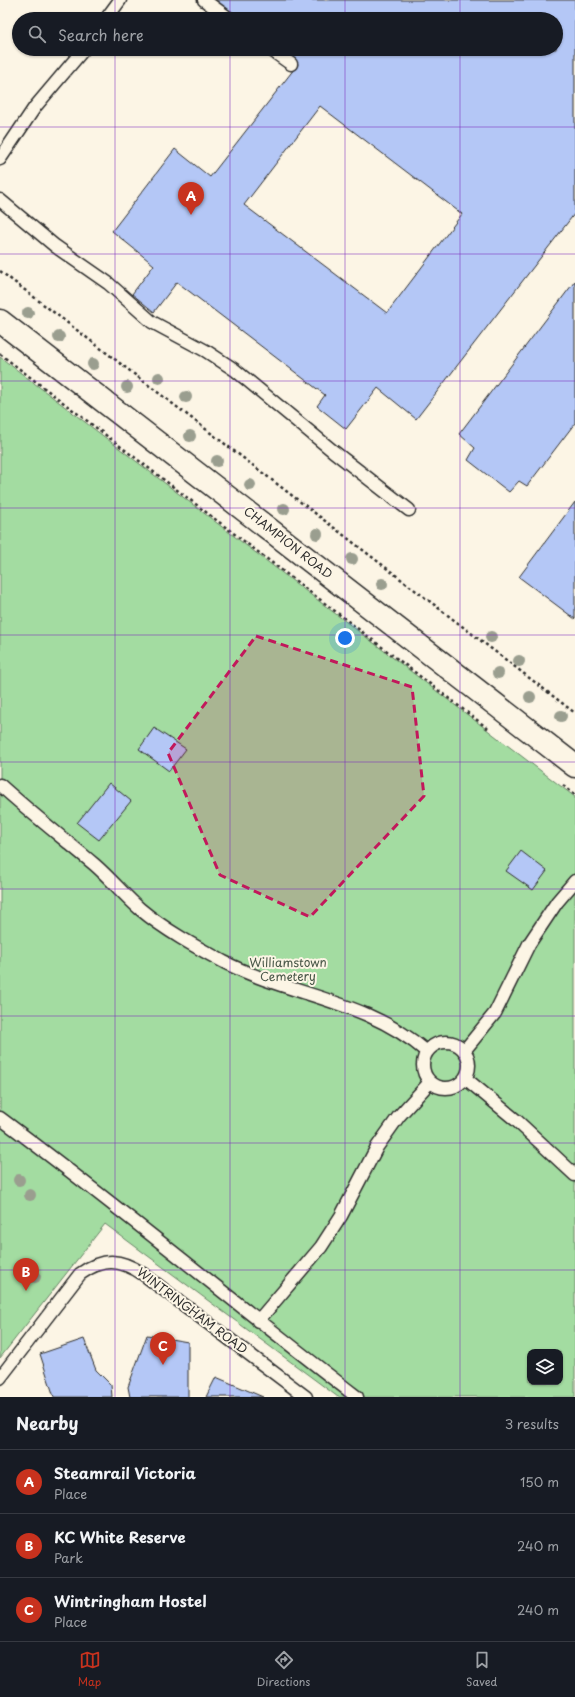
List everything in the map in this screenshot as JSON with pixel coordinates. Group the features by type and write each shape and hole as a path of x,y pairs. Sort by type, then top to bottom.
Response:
{"street":[{"name":"CHAMPION ROAD","path":"0,321 575,766"}],"lane":[{"path":"111,12 120,0"},
{"path":"204,0 220,12"},
{"path":"0,160 35,108 78,56"},
{"path":"280,56 291,64"},
{"path":"0,200 55,246 108,283 152,322 206,351 235,370 333,451 409,510"},
{"path":"0,785 58,836 95,865 141,910 189,942 226,963 254,975 370,1015 397,1029 427,1052"},
{"path":"464,1051 494,1013 529,944 558,902 575,881"},
{"path":"445,1042 456,1044 464,1051 469,1067 465,1078 450,1088 436,1086 430,1082 423,1072 423,1062 427,1052 435,1045 445,1042"},
{"path":"465,1078 517,1121 575,1175"},
{"path":"258,1321 321,1247 338,1221 377,1147 399,1116 430,1082"},
{"path":"0,1118 67,1168 258,1321 356,1397"},
{"name":"WINTRINGHAM ROAD","path":"0,1378 80,1274 95,1264 115,1261 129,1265 143,1274 306,1397"}],"path":[{"path":"0,271 575,713"},
{"path":"0,354 493,732"},
{"path":"562,785 575,794"}],"highlighted area":[{"path":"256,636 412,687 424,796 310,917 220,875 168,753"}],"green space":[{"name":"Williamstown Cemetery","path":"0,357 575,797 575,1397 338,1397 105,1224 0,1358"}],"building":[{"path":"215,0 575,0 575,213 416,419 378,388 346,429 317,406 325,395 177,282 154,312 132,294 154,265 112,231 175,149 210,177 298,64 288,56 563,56 563,12 231,12","holes":["320,106 462,214 387,313 244,205"]},
{"path":"575,281 575,423 527,486 519,481 509,492 468,460 475,448 459,434"},
{"path":"575,502 575,619 519,577"},
{"path":"154,728 186,749 169,771 139,749"},
{"path":"109,783 131,801 99,840 77,823"},
{"path":"521,851 547,871 533,890 506,871"},
{"path":"147,1335 188,1342 188,1397 130,1397 128,1387"},
{"path":"84,1339 96,1370 111,1385 112,1397 54,1397 40,1354"},
{"path":"216,1377 263,1397 206,1397"}],"place":[{"name":"Steamrail Victoria","path":"191,215"},
{"name":"KC White Reserve","path":"26,1291"},
{"name":"Wintringham Hostel","path":"163,1365"}]}
